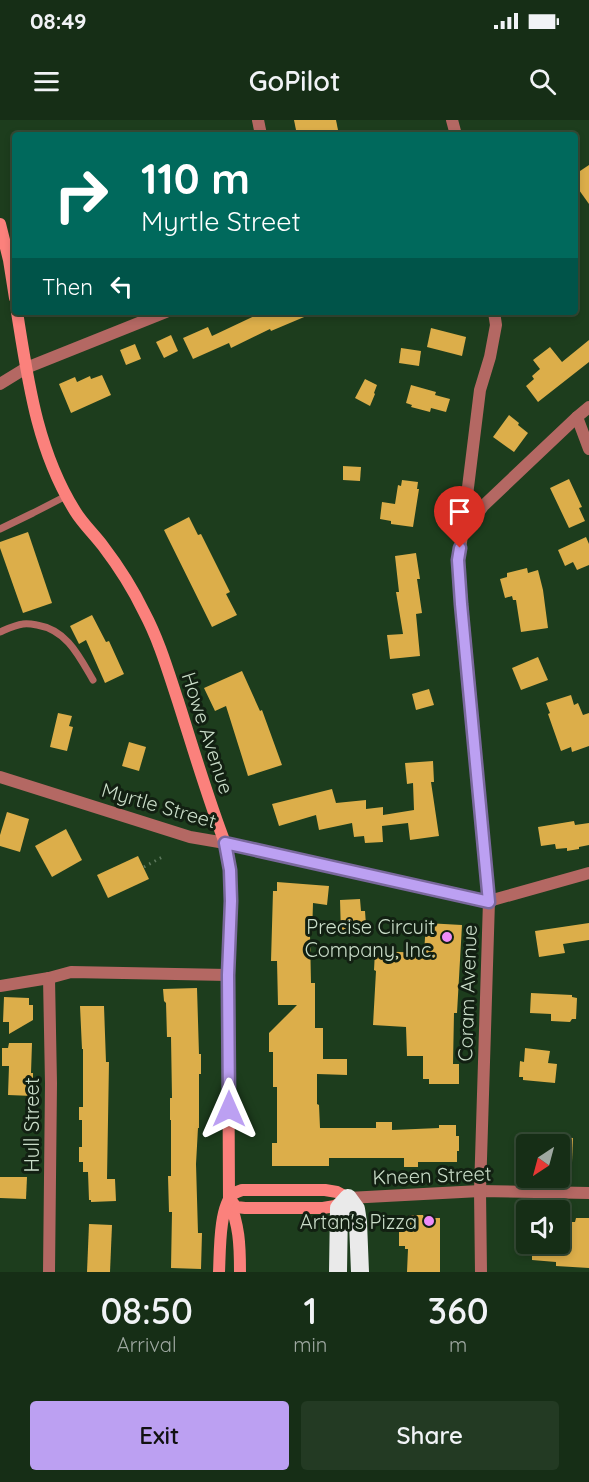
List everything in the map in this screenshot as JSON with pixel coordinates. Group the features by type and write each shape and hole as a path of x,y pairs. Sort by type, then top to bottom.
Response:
{"highway":[{"path":"338,1272 339,1209 348,1198 356,1209 360,1272"}],"main road":[{"path":"0,224 12,280"},
{"name":"Howe Avenue","path":"17,315 33,405 57,479 77,513 125,577 145,613 167,668 225,843 230,870 231,901 228,975 229,1199 222,1221 219,1272"},
{"name":"Kneen Street","path":"242,1190 325,1190 348,1198 335,1206 323,1208 245,1208 236,1207 229,1199 235,1192 242,1190"},
{"name":"Howe Avenue","path":"229,1199 237,1221 240,1272"}],"street":[{"path":"0,384 26,368 158,315"},
{"name":"Coram Avenue","path":"481,1272 480,1191 489,902 458,560 480,390 490,357 496,325 494,315"},
{"path":"462,536 483,506 589,407"},
{"path":"576,417 589,449"},
{"name":"Myrtle Street","path":"0,777 190,837 489,902 589,873"},
{"path":"0,986 71,972 228,975"},
{"name":"Hull Street","path":"49,978 51,1083 49,1272"},
{"name":"Kneen Street","path":"348,1198 480,1191 589,1193"}],"lane":[{"path":"0,529 66,496"},
{"path":"0,632 25,623 53,630 62,635 74,648 93,680"}],"path":[{"path":"144,867 164,856"}],"building":[{"path":"294,120 336,120 338,132 296,132"},
{"path":"589,165 589,204 578,189 578,172"},
{"path":"257,315 309,315 271,331 270,329 231,348 229,343 193,359 183,338 208,327 212,336"},
{"path":"431,328 466,337 462,356 427,347"},
{"path":"171,335 178,351 164,358 156,342"},
{"path":"589,340 589,362 538,402 526,386 540,369 533,360 550,347 562,362"},
{"path":"135,344 141,359 126,365 120,350"},
{"path":"401,348 421,351 419,366 399,363"},
{"path":"102,375 111,395 71,413 59,384 75,377 77,382 90,376 91,379"},
{"path":"365,379 377,385 370,406 355,398"},
{"path":"411,385 436,392 435,395 450,399 446,412 431,408 430,412 411,407 412,405 406,403"},
{"path":"509,415 528,433 514,452 493,437"},
{"path":"343,466 361,467 360,481 343,480"},
{"path":"569,479 582,507 579,508 585,521 569,528 550,488"},
{"path":"402,480 418,482 413,527 391,524 391,521 380,519 382,502 395,504 398,485 401,486"},
{"path":"189,517 198,535 201,534 230,592 226,594 237,615 212,627 164,530"},
{"path":"28,532 52,603 23,613 0,548 0,542"},
{"path":"586,537 589,544 589,565 577,570 573,562 565,566 558,550"},
{"path":"416,553 422,613 416,614 420,656 390,659 387,635 403,634 396,592 399,592 395,556"},
{"path":"527,568 528,573 538,570 548,628 521,632 516,600 513,600 512,596 505,598 500,579 507,577 507,573"},
{"path":"92,615 106,642 109,641 124,674 105,683 86,640 79,644 70,626"},
{"path":"538,657 548,680 521,690 512,668"},
{"path":"242,671 260,711 262,710 282,765 248,776 226,706 215,711 204,688"},
{"path":"429,689 434,705 416,710 412,694"},
{"path":"571,695 574,705 578,703 583,715 589,713 589,746 572,752 571,747 561,751 546,703"},
{"path":"58,713 72,716 69,726 73,727 67,751 50,747"},
{"path":"129,742 146,747 139,771 122,766"},
{"path":"433,761 434,782 431,782 439,836 410,840 408,823 382,826 383,842 365,843 364,836 354,837 352,823 319,830 316,815 279,826 272,804 332,789 336,803 366,800 366,809 383,807 383,815 414,810 413,783 407,784 405,763"},
{"path":"7,812 29,819 20,852 0,846 0,835"},
{"path":"574,821 575,825 589,823 589,845 567,851 567,848 556,849 555,844 541,846 538,827"},
{"path":"66,829 82,860 52,877 35,846"},
{"path":"138,856 149,879 108,898 97,875"},
{"path":"277,882 329,886 327,905 313,903 312,935 310,935 311,983 315,983 315,1028 323,1028 323,1059 347,1059 347,1075 317,1074 320,1128 376,1128 376,1122 392,1122 392,1130 456,1125 456,1136 459,1136 457,1162 418,1162 418,1167 404,1167 404,1158 329,1158 329,1166 272,1166 272,1143 277,1143 277,1087 273,1087 273,1052 269,1052 269,1033 297,1005 278,1005 277,961 271,961 273,891 277,891"},
{"path":"360,899 361,911 365,911 366,925 361,926 362,934 341,934 340,900"},
{"path":"426,923 462,925 457,1013 454,1013 453,1064 459,1064 459,1084 429,1084 429,1079 423,1079 423,1056 407,1056 406,1027 373,1025 375,951 424,953"},
{"path":"589,923 589,940 563,944 565,953 539,957 535,931"},
{"path":"197,988 201,1074 199,1074 196,1164 198,1233 202,1233 201,1269 171,1268 172,1212 169,1212 168,1176 171,1176 171,1037 167,1037 166,1003 163,989"},
{"path":"531,993 572,995 577,998 576,1019 570,1022 551,1021 551,1014 530,1013"},
{"path":"4,997 29,998 29,1005 33,1005 33,1020 9,1034 9,1022 3,1022"},
{"path":"80,1006 104,1006 106,1062 109,1062 107,1179 115,1179 116,1201 91,1202 89,1200 88,1172 83,1172 83,1162 79,1162 79,1147 82,1147 82,1120 79,1120 79,1107 83,1107"},
{"path":"9,1043 32,1043 33,1096 8,1095 9,1066 2,1066 2,1048 8,1048"},
{"path":"525,1048 550,1051 548,1063 557,1064 555,1083 523,1080 523,1077 519,1077 520,1061 524,1062"},
{"path":"570,1138 573,1138 572,1162 570,1162"},
{"path":"0,1177 27,1177 26,1199 0,1198"},
{"path":"410,1215 440,1218 440,1272 407,1272 408,1249 405,1249 405,1246 399,1246 399,1229"},
{"path":"576,1218 589,1218 589,1268 556,1266 556,1262 532,1260 532,1254 570,1254 570,1222 575,1222"},
{"path":"89,1224 112,1225 110,1272 87,1272"}],"place":[{"name":"Precise Circuit Company, Inc.","path":"447,937"},
{"name":"Artan's Pizza","path":"429,1221"}],"route":[{"path":"229,1109 228,975 231,901 230,870 225,843 489,902 461,604 458,560 460,548"}]}
